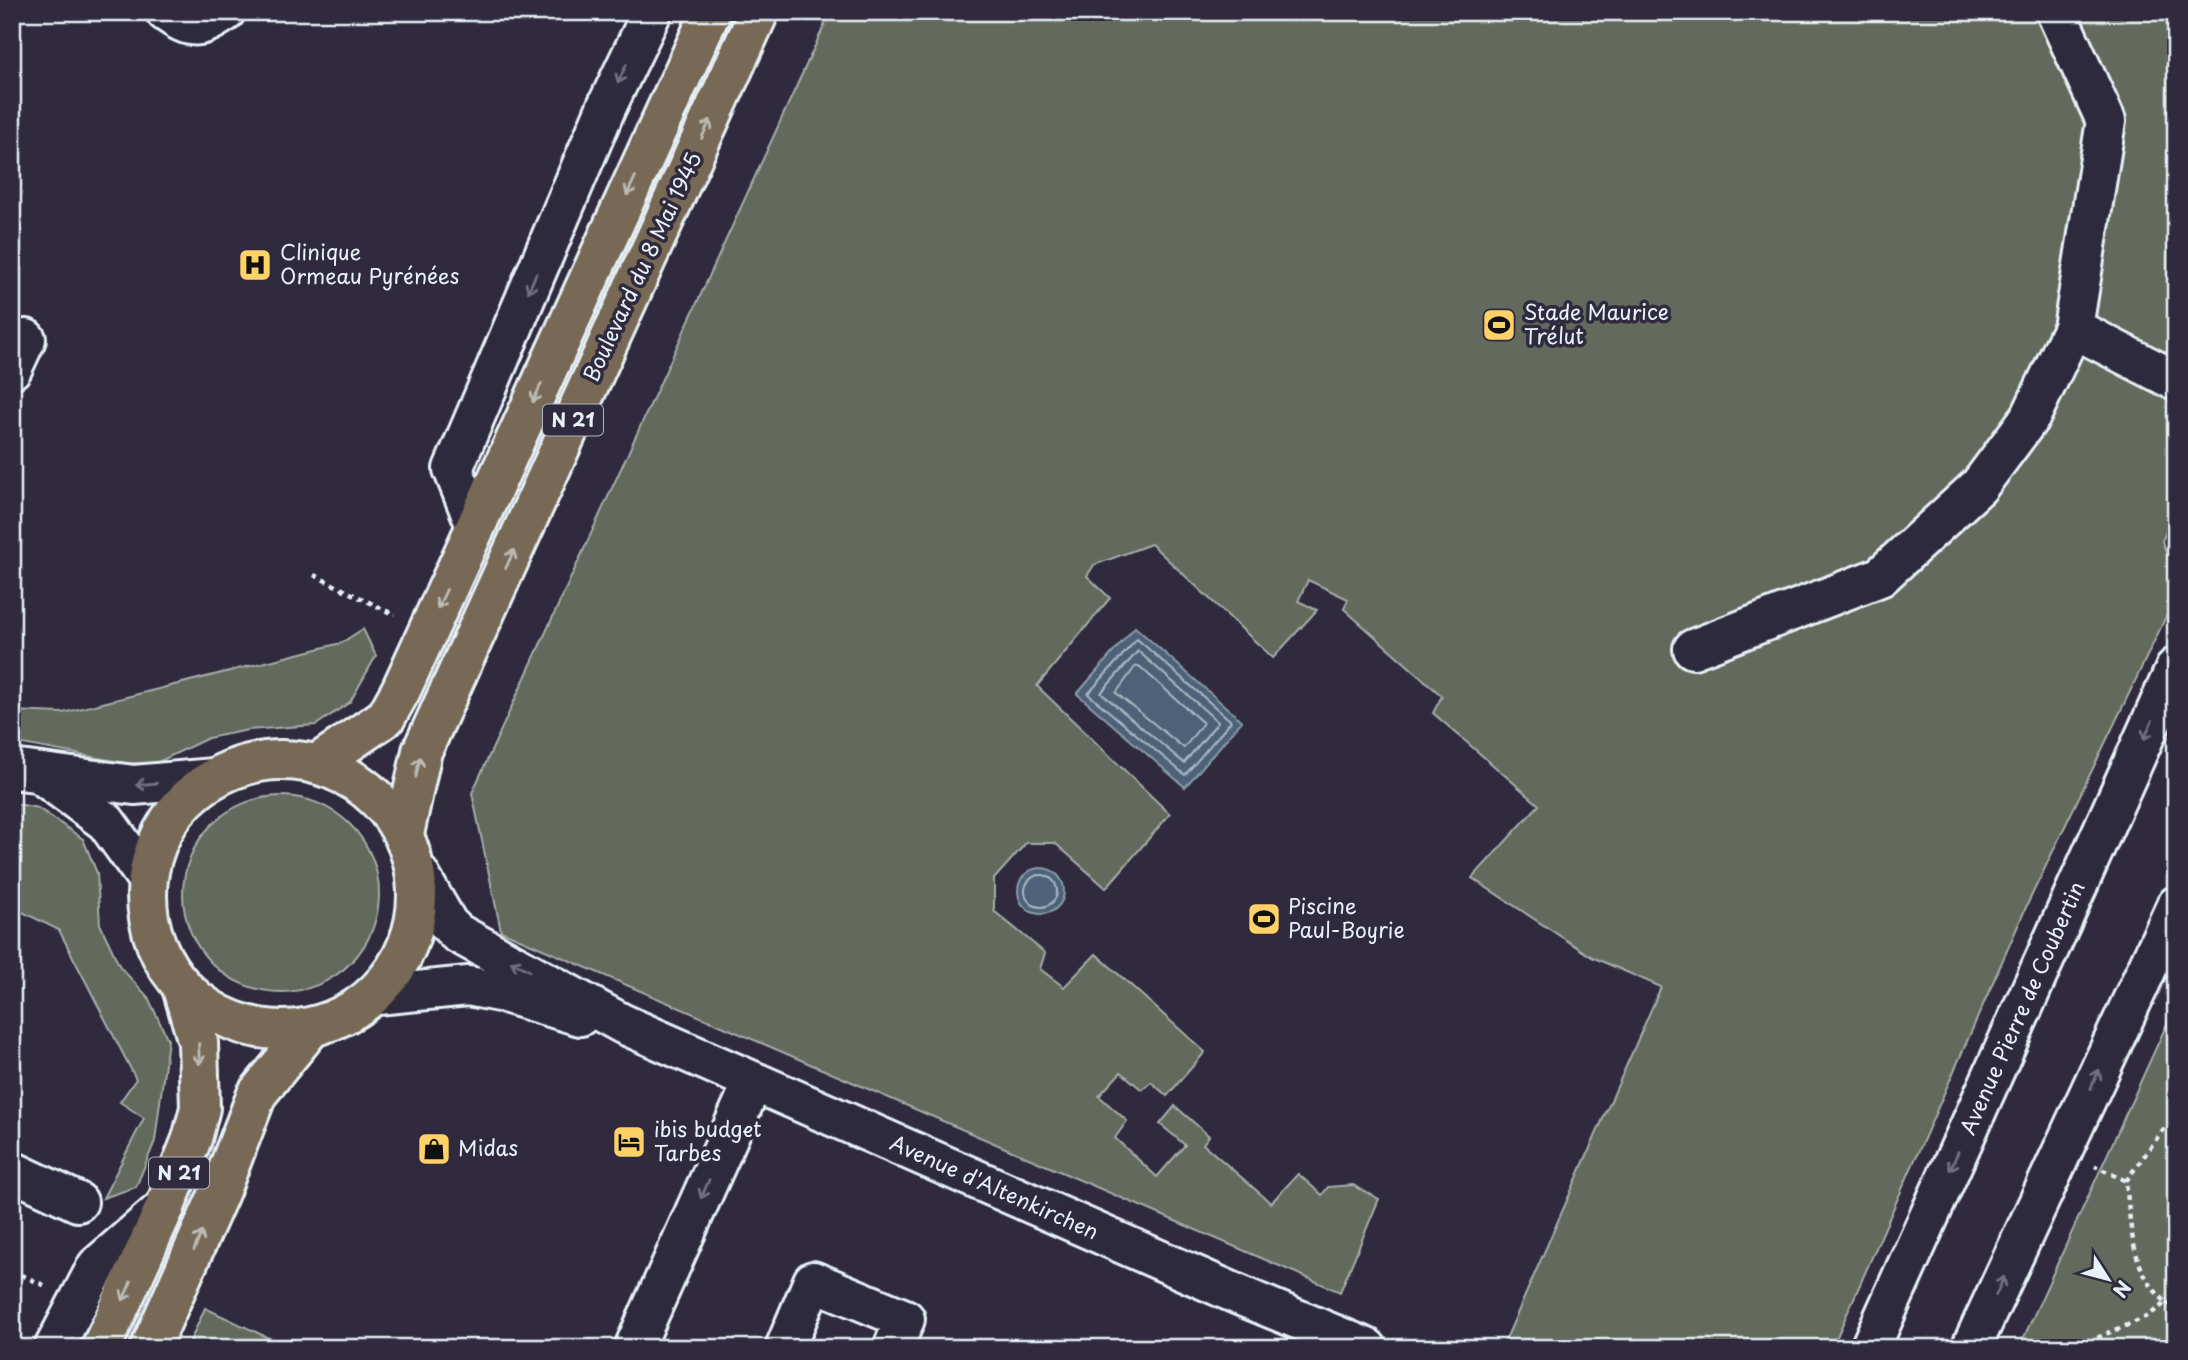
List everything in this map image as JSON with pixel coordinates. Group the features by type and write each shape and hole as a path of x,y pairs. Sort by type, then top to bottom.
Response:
{"main road":[{"name":"Boulevard du 8 Mai 1945","path":"317,764 386,717 401,691 711,12"},
{"name":"Boulevard du 8 Mai 1945","path":"404,834 422,751 759,12"},
{"path":"282,759 317,764 352,778 362,786 382,803 404,834 419,874 414,929 397,968 377,995 341,1018 310,1029 263,1030 219,1017 182,988 160,956 148,918 147,879 159,839 182,804 214,778 247,764 282,759"},
{"name":"N 21","path":"101,1348 165,1206 192,1139 200,1108 198,1042 182,988"},
{"name":"N 21","path":"150,1348 219,1193 257,1094 310,1029"}],"street":[{"path":"166,12 185,25 204,26 225,12"},
{"path":"476,526 453,469 606,108 652,12"},
{"path":"1693,649 1880,577 1979,486 2031,416 2073,328 2106,121 2056,12"},
{"path":"2073,328 2176,381"},
{"name":"Avenue Pierre de Coubertin","path":"1870,1348 2176,667"},
{"path":"25,771 134,785 214,778"},
{"path":"25,771 106,822 147,879"},
{"name":"Avenue d'Altenkirchen","path":"419,874 448,924 457,933 623,1024 1239,1295 1367,1348"},
{"path":"1971,1348 2176,906"},
{"name":"Avenue d'Altenkirchen","path":"377,995 468,986 504,993 564,1014 623,1024"},
{"path":"634,1348 753,1082"},
{"path":"12,1171 78,1202"},
{"path":"54,1348 97,1266 165,1206"},
{"path":"785,1348 813,1281 905,1319 893,1348"}],"path":[{"path":"314,575 405,620"},
{"path":"2176,1118 2165,1127 2126,1181 2134,1255 2154,1292 2176,1310"},
{"path":"2063,1150 2126,1181"},
{"path":"12,1271 56,1290"},
{"path":"2080,1348 2100,1334 2147,1319 2166,1302"}],"green space":[{"path":"816,12 2176,12 2176,510 2162,541 2176,580 2176,596 2027,905 1832,1348 1502,1348 1661,987 1592,957 1472,878 1539,805 1433,713 1442,696 1344,609 1348,599 1308,580 1298,601 1317,610 1273,658 1151,544 1094,565 1087,576 1110,598 1037,686 1170,814 1106,888 1055,843 1026,843 994,879 994,911 1045,953 1040,969 1064,987 1096,954 1205,1052 1167,1096 1151,1082 1142,1090 1121,1072 1099,1096 1127,1121 1115,1138 1157,1177 1185,1145 1160,1124 1175,1106 1209,1136 1203,1144 1271,1203 1298,1174 1322,1195 1328,1187 1353,1185 1379,1199 1340,1292 501,931 472,793 825,24"},
{"path":"363,629 376,656 350,702 316,725 248,730 208,738 154,764 125,763 12,742 12,711 63,713 341,643"},
{"path":"281,796 318,804 350,825 371,857 379,894 371,931 350,963 318,984 281,992 244,984 212,963 191,931 183,894 191,857 212,825 244,804"},
{"path":"12,803 38,808 83,839 97,873 100,924 120,967 148,997 168,1040 155,1141 136,1187 103,1198 144,1118 120,1102 136,1079 59,930 12,907"},
{"path":"2176,1004 2176,1348 2019,1348"},
{"path":"205,1308 290,1348 187,1348"}],"water":[{"path":"1135,627 1242,721 1185,787 1077,694"},
{"path":"1041,868 1057,875 1064,891 1057,907 1041,914 1025,907 1018,891 1025,875"}],"place":[{"name":"Clinique Ormeau Pyrénées","path":"255,265"},
{"name":"Stade Maurice Trélut","path":"1499,325"},
{"name":"Piscine Paul-Boyrie","path":"1264,919"},
{"name":"ibis budget Tarbes","path":"629,1142"},
{"name":"Midas","path":"434,1149"}]}
